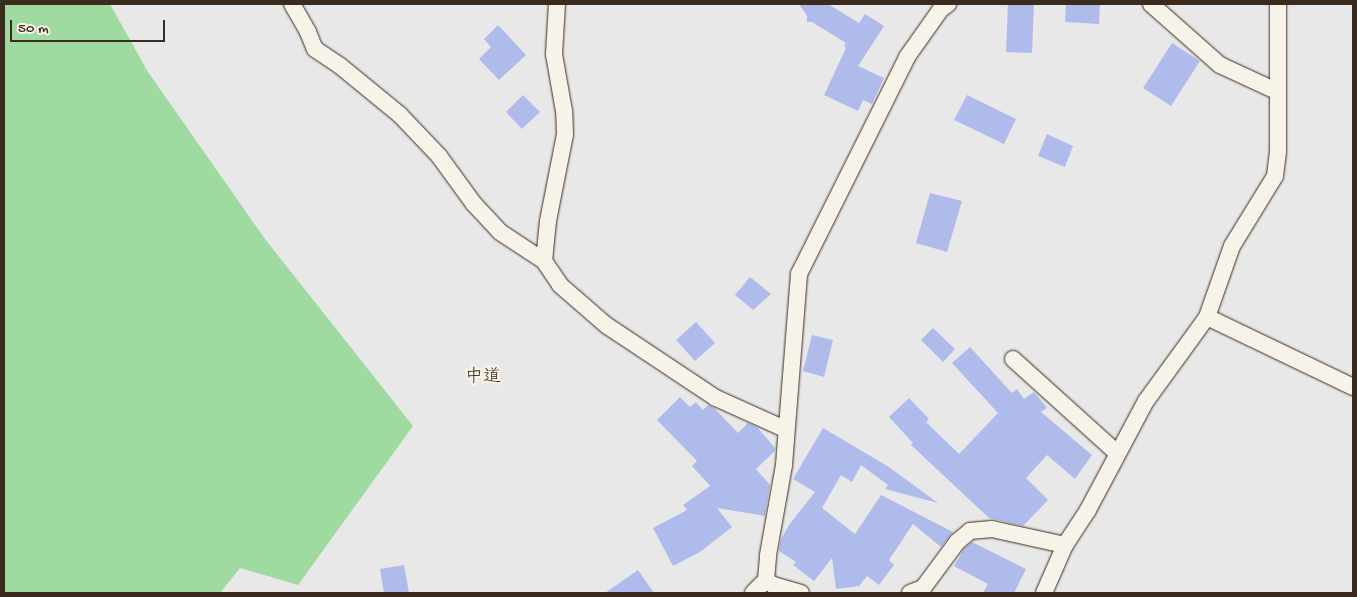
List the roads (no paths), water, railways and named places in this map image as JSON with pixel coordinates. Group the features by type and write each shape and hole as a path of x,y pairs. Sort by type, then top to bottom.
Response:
{"street":[{"path":"292,4 308,32 315,49 339,65 400,115 439,156 474,204 500,232 544,261 560,285 606,325 716,398 785,429"},
{"path":"544,261 548,221 564,134 564,111 554,54 558,4"},
{"path":"753,593 766,580 768,555 784,465 785,429 799,274 907,57 941,9 948,4"},
{"path":"1152,4 1220,65 1276,91"},
{"path":"1044,593 1066,545 1088,510 1146,401 1207,317 1232,246 1275,176 1278,150 1276,91 1278,4"},
{"path":"1207,317 1353,386"},
{"path":"1013,359 1118,453"},
{"path":"910,593 923,588 957,542 970,532 992,529 1066,545"},
{"path":"766,580 773,585 802,593"}],"district":[{"name":"中道","path":"483,378"}]}
